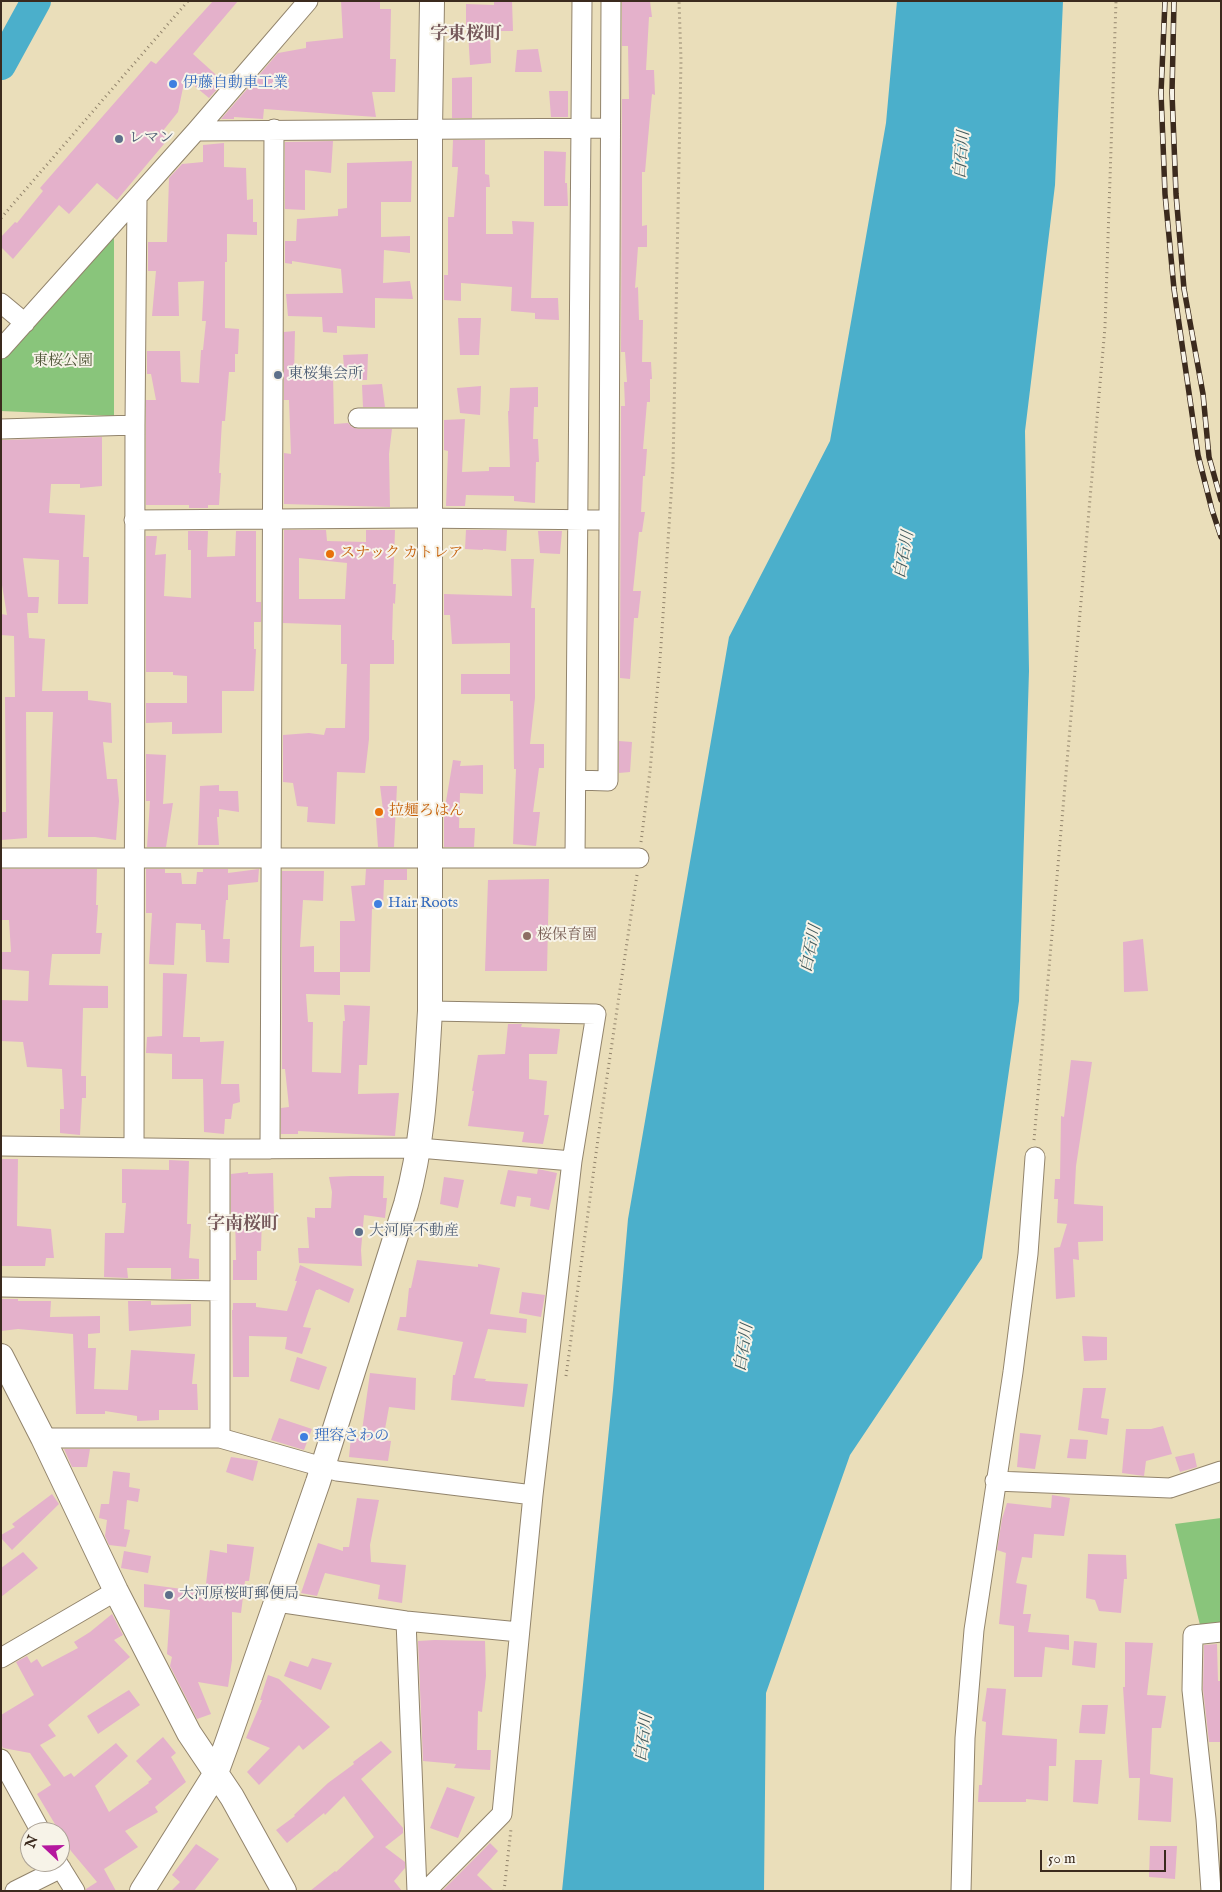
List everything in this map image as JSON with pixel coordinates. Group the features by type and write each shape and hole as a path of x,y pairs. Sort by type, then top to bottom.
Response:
{"street":[{"path":"1,349 196,131 308,1"},
{"path":"142,1891 216,1773 277,1602 322,1467 406,1204 419,1148 425,1098 430,1011 430,130 432,1"},
{"path":"575,858 582,1"},
{"path":"576,780 608,781 611,1"},
{"path":"196,131 610,128"},
{"path":"270,1149 274,129"},
{"path":"134,1147 134,425 137,196"},
{"path":"1,303 25,323"},
{"path":"358,418 430,418"},
{"path":"1,429 134,425"},
{"path":"134,520 430,518 609,520"},
{"path":"1,858 639,858"},
{"path":"426,1891 502,1814 518,1632 572,1161 596,1014 430,1011"},
{"path":"1,1146 220,1149 419,1148 572,1161"},
{"path":"220,1149 220,1438"},
{"path":"961,1891 966,1738 973,1640 995,1480 1013,1372 1026,1264 1034,1151"},
{"path":"1,1287 220,1291"},
{"path":"1,1356 43,1438 116,1591 189,1733 232,1796 284,1891"},
{"path":"43,1438 220,1438 341,1472 533,1495"},
{"path":"995,1480 1170,1488 1221,1471"},
{"path":"1,1658 116,1591"},
{"path":"277,1602 406,1622 518,1632"},
{"path":"406,1622 417,1891"},
{"path":"1211,1891 1213,1818 1192,1690 1194,1635 1221,1632"},
{"path":"1,1759 7,1782 34,1822"},
{"path":"15,1891 47,1872"},
{"path":"63,1872 75,1891"}],"path":[{"path":"1,218 188,1"},
{"path":"566,1380 600,1124 639,858 650,771 660,660 672,467 681,60 679,1"},
{"path":"1034,1151 1105,327 1116,1"},
{"path":"504,1891 512,1824"}],"green space":[{"name":"東桜公園","path":"114,228 114,416 1,411 1,354"},
{"path":"1221,1518 1221,1623 1200,1625 1175,1524"}],"water":[{"name":"白石川","path":"897,1 1063,1 1055,185 1025,431 1029,671 1019,1001 982,1258 850,1455 766,1693 764,1891 562,1891 613,1390 628,1219 729,637 830,441 886,123"}],"building":[{"path":"213,1 238,1 193,54 224,82 209,98 185,78 178,112 162,132 169,138 117,200 97,183 69,214 59,205 13,259 1,247 1,237 15,222 17,223 43,191 40,188 151,61 156,64"},
{"path":"341,1 380,1 380,9 391,9 390,59 396,59 395,92 372,92 376,117 264,109 263,119 234,117 234,119 221,119 250,88 278,53 306,48 306,42 343,38"},
{"path":"494,1 512,1 513,31 490,31 491,63 470,65 468,31 466,31 466,4 494,5"},
{"path":"622,1 650,1 652,17 649,17 646,70 654,70 655,95 652,94 645,172 642,172 642,226 647,225 647,247 638,247 635,288 638,287 639,320 643,320 642,362 651,362 652,379 650,379 650,402 647,402 643,449 647,449 641,512 645,512 642,532 639,532 633,591 641,591 638,618 634,618 630,679 620,678 621,406 625,406 624,382 627,382 625,352 621,352 622,99 629,99 628,46 622,46"},
{"path":"538,49 542,72 515,72 517,50"},
{"path":"472,77 472,118 452,118 452,78"},
{"path":"549,91 568,91 568,117 551,117"},
{"path":"453,140 485,140 485,174 489,175 490,187 486,187 486,234 513,234 512,221 534,222 531,298 558,298 559,320 535,319 535,313 511,311 512,287 461,283 461,301 444,300 444,275 448,275 448,217 454,217 458,167 452,167"},
{"path":"333,141 331,173 305,170 305,210 285,209 285,142"},
{"path":"224,143 224,167 246,168 247,200 253,199 253,222 257,222 257,235 227,234 225,328 239,329 238,354 235,354 235,372 229,372 225,421 222,421 219,505 208,505 208,508 189,508 189,505 146,505 146,400 156,400 151,374 147,374 147,351 180,351 181,382 199,383 201,350 203,350 206,321 202,321 204,281 178,282 179,316 152,316 156,271 148,271 148,242 167,242 169,178 182,164 203,162 203,145"},
{"path":"544,151 566,152 565,183 567,183 568,206 544,206"},
{"path":"412,161 411,202 381,202 381,237 410,236 410,253 384,250 383,283 410,281 413,299 375,298 375,328 337,326 337,333 323,332 322,317 288,316 286,294 343,293 341,269 292,261 292,264 285,263 285,241 296,241 297,219 338,216 338,209 347,208 347,163"},
{"path":"458,318 481,318 479,355 460,355"},
{"path":"295,331 294,376 333,373 334,424 348,423 358,429 392,429 389,454 390,507 284,504 284,453 291,454 289,400 284,400 284,332"},
{"path":"368,354 367,380 345,380 343,355"},
{"path":"382,384 385,407 363,407 362,385"},
{"path":"481,386 480,415 460,413 457,388"},
{"path":"538,387 538,407 534,407 533,439 538,439 539,462 536,462 535,503 514,501 514,496 466,495 465,506 446,506 448,451 444,450 444,420 465,419 462,472 489,471 489,467 510,467 508,411 510,388"},
{"path":"102,437 102,486 80,488 80,484 51,484 49,513 85,515 83,557 89,557 88,604 58,604 59,560 23,558 28,597 39,597 38,613 27,613 29,638 45,639 42,691 88,691 88,700 111,703 112,743 103,742 107,779 117,779 119,801 116,840 95,837 48,837 53,712 26,712 27,838 1,840 1,812 6,812 5,697 15,697 14,636 1,635 1,614 7,615 1,579 1,440"},
{"path":"284,530 326,530 327,541 366,542 366,530 395,530 393,584 396,584 395,604 393,603 392,640 394,640 394,664 370,664 369,739 365,773 337,772 335,824 307,822 308,807 297,806 293,783 283,782 283,735 309,733 324,735 326,728 345,728 347,664 341,664 341,625 283,623","holes":["299,558 347,563 345,599 299,599"]},
{"path":"466,530 507,530 506,551 465,549"},
{"path":"188,531 208,531 207,557 235,556 236,531 256,531 256,602 261,602 261,622 254,622 254,649 256,649 254,691 222,691 222,733 172,734 172,722 146,723 146,703 187,703 187,676 173,675 173,672 146,672 146,536 157,536 155,555 166,554 164,596 191,598 191,550 188,550"},
{"path":"538,531 562,531 560,554 540,553"},
{"path":"511,559 534,559 531,608 535,608 535,698 530,744 544,744 544,768 539,768 533,812 540,812 536,846 513,844 516,769 514,769 513,701 510,701 510,694 461,694 461,674 510,674 510,643 452,644 450,615 444,615 444,594 512,596"},
{"path":"619,741 632,742 630,772 619,773"},
{"path":"146,754 166,755 163,804 173,803 166,847 147,847 150,801 146,801"},
{"path":"453,760 461,761 460,766 483,765 483,794 460,793 459,828 475,828 474,847 444,847 444,813"},
{"path":"219,785 219,791 238,791 239,812 219,809 219,817 217,817 219,845 198,845 200,786"},
{"path":"380,786 397,786 394,847 378,847 376,818 384,818"},
{"path":"1,869 97,869 96,905 98,905 96,933 102,933 100,954 52,954 49,985 108,986 108,1008 83,1008 81,1076 86,1076 86,1098 82,1098 80,1135 60,1133 60,1109 64,1109 62,1069 27,1067 23,1042 1,1041 1,1000 28,1001 29,971 1,969 1,952 11,952 9,920 1,920"},
{"path":"146,869 165,869 165,873 181,873 182,884 196,884 197,872 203,872 203,869 228,869 228,873 259,869 258,882 228,885 223,939 230,939 229,963 206,962 205,930 201,930 201,924 176,923 174,965 149,964 152,913 146,913"},
{"path":"366,869 407,869 407,880 384,880 383,908 372,909 370,972 340,972 340,921 355,921 351,886 365,885"},
{"path":"282,871 324,871 323,901 303,900 300,947 314,946 314,972 340,972 340,995 306,994 308,1022 313,1022 312,1072 341,1073 343,1021 345,1021 344,1005 370,1006 367,1065 359,1065 358,1094 399,1093 395,1136 298,1131 298,1134 281,1134 281,1108 289,1107 285,1069 282,1069"},
{"path":"549,879 547,971 485,971 488,880"},
{"path":"1143,939 1148,991 1124,992 1123,942"},
{"path":"163,973 187,974 183,1037 200,1037 200,1042 224,1041 221,1084 239,1084 240,1102 233,1104 231,1119 225,1119 224,1134 204,1132 203,1079 172,1079 172,1054 146,1053 147,1037 162,1036"},
{"path":"508,1024 522,1024 521,1027 560,1029 557,1054 529,1054 529,1079 547,1081 544,1115 549,1115 543,1144 522,1142 524,1132 468,1126 478,1055 505,1054"},
{"path":"1071,1060 1092,1062 1076,1166 1074,1204 1103,1206 1103,1241 1078,1242 1079,1260 1073,1259 1075,1297 1056,1299 1054,1248 1060,1247 1067,1224 1057,1223 1058,1199 1054,1199 1055,1179 1060,1179 1061,1116 1064,1117"},
{"path":"1,1159 18,1159 17,1226 51,1229 54,1258 46,1258 45,1266 1,1266"},
{"path":"169,1160 189,1161 187,1224 191,1224 189,1258 199,1259 199,1279 171,1279 171,1268 127,1268 128,1278 104,1277 105,1233 124,1233 126,1203 122,1203 122,1169 169,1170"},
{"path":"538,1169 557,1173 549,1210 530,1206 531,1198 517,1196 515,1207 500,1204 508,1170 537,1174"},
{"path":"248,1172 248,1174 273,1173 274,1215 262,1215 261,1251 257,1251 257,1280 233,1280 233,1260 236,1260 235,1213 231,1213 231,1174"},
{"path":"384,1176 383,1198 387,1198 385,1218 364,1215 361,1250 362,1266 299,1263 298,1248 309,1248 307,1217 315,1218 315,1208 331,1208 332,1192 329,1177"},
{"path":"444,1177 464,1180 458,1208 440,1204"},
{"path":"417,1260 478,1267 478,1264 500,1268 490,1314 527,1319 526,1333 488,1329 474,1378 486,1379 485,1381 528,1384 524,1407 451,1400 453,1375 455,1375 463,1342 397,1330 400,1317 406,1317 409,1288 411,1288"},
{"path":"300,1265 354,1289 349,1303 319,1289 316,1290 303,1327 311,1328 302,1354 285,1349 287,1337 249,1336 249,1377 233,1377 233,1303 256,1303 256,1307 287,1311"},
{"path":"522,1292 545,1295 541,1317 519,1313"},
{"path":"1,1299 51,1301 50,1317 100,1316 100,1333 88,1334 88,1348 96,1348 94,1389 128,1390 131,1350 195,1354 192,1384 197,1384 198,1410 159,1410 159,1420 137,1421 137,1416 105,1411 105,1414 76,1414 73,1334 18,1329 1,1331"},
{"path":"128,1301 151,1301 151,1305 191,1304 191,1326 129,1331"},
{"path":"1082,1336 1107,1337 1107,1360 1084,1361"},
{"path":"297,1357 327,1367 319,1390 290,1381"},
{"path":"370,1373 416,1378 415,1410 389,1407 383,1440 391,1441 388,1461 349,1457 351,1437 361,1438"},
{"path":"1083,1388 1106,1388 1101,1418 1109,1419 1107,1435 1078,1430"},
{"path":"279,1418 312,1429 304,1450 271,1440"},
{"path":"1163,1426 1172,1454 1146,1461 1144,1476 1122,1473 1126,1429 1151,1429"},
{"path":"1020,1433 1041,1435 1035,1469 1017,1467"},
{"path":"1070,1439 1088,1440 1086,1459 1067,1458"},
{"path":"64,1449 90,1449 87,1467 72,1467"},
{"path":"1194,1453 1197,1467 1180,1472 1175,1457"},
{"path":"231,1457 258,1461 253,1481 226,1472"},
{"path":"113,1471 130,1473 129,1487 140,1489 138,1502 127,1500 124,1529 130,1530 126,1547 109,1545 105,1536 107,1520 99,1518 101,1504 109,1504"},
{"path":"52,1494 59,1504 12,1550 1,1538 1,1535 15,1527 12,1524"},
{"path":"1052,1495 1070,1498 1064,1536 1034,1534 1032,1558 1022,1557 1016,1583 1027,1585 1023,1614 1031,1614 1028,1632 1069,1635 1069,1650 1045,1647 1042,1677 1014,1677 1014,1626 999,1624 1006,1553 997,1550 1002,1519 1007,1503 1051,1508"},
{"path":"357,1498 379,1500 370,1545 371,1562 406,1565 402,1603 378,1599 380,1585 325,1573 317,1596 301,1593 318,1543 343,1551 343,1547 349,1547"},
{"path":"227,1544 254,1547 249,1581 245,1581 241,1613 232,1612 232,1660 228,1687 198,1682 211,1714 197,1719 170,1666 172,1657 167,1654 170,1610 144,1607 144,1584 205,1592 210,1550 227,1553"},
{"path":"124,1551 151,1556 148,1573 121,1568"},
{"path":"23,1552 38,1568 1,1597 1,1568"},
{"path":"1088,1554 1126,1555 1127,1579 1124,1579 1121,1613 1099,1611 1095,1600 1086,1598"},
{"path":"112,1614 123,1635 114,1640 130,1657 48,1725 56,1736 40,1745 64,1777 71,1773 74,1777 116,1743 128,1756 95,1786 109,1812 152,1779 136,1761 163,1737 176,1753 171,1757 186,1782 155,1807 158,1812 125,1831 138,1847 104,1869 116,1891 86,1891 86,1889 97,1882 70,1849 70,1822 54,1822 37,1794 51,1785 30,1753 3,1748 1,1744 1,1715 34,1695 16,1662 27,1656 31,1663 37,1659 42,1667 78,1648 74,1642"},
{"path":"418,1641 485,1641 486,1676 482,1712 478,1711 477,1750 491,1750 490,1770 454,1768 456,1764 423,1761"},
{"path":"1074,1641 1097,1643 1095,1668 1072,1665"},
{"path":"1125,1642 1153,1643 1147,1695 1166,1696 1161,1728 1152,1728 1150,1774 1173,1778 1171,1822 1138,1820 1140,1778 1129,1778 1123,1687 1125,1687"},
{"path":"1217,1644 1218,1681 1221,1681 1221,1742 1209,1742 1203,1689 1204,1645"},
{"path":"312,1658 332,1663 321,1690 284,1676 290,1661 308,1667"},
{"path":"268,1675 279,1679 330,1727 303,1750 299,1745 259,1785 247,1772 270,1748 246,1738 262,1700 260,1700"},
{"path":"987,1688 1006,1689 1002,1735 1057,1739 1056,1766 1049,1766 1048,1801 1026,1799 1026,1802 978,1802 979,1785 982,1785 986,1722 982,1721"},
{"path":"129,1690 140,1705 98,1734 87,1716"},
{"path":"1082,1705 1108,1705 1105,1734 1079,1733"},
{"path":"381,1741 392,1752 361,1779 403,1828 403,1833 385,1847 405,1862 405,1868 394,1881 402,1891 310,1891 336,1872 374,1837 344,1796 325,1815 324,1813 287,1843 276,1830 295,1816 328,1783"},
{"path":"1075,1760 1102,1760 1098,1804 1073,1802"},
{"path":"447,1787 475,1797 458,1838 430,1828"},
{"path":"490,1843 498,1851 477,1875 494,1891 442,1891"},
{"path":"196,1844 219,1859 194,1891 171,1891 180,1882 172,1875"},
{"path":"1150,1846 1177,1846 1175,1879 1149,1877"}],"waterway":[{"path":"1,65 36,1"}],"railway":[{"path":"1165,1 1161,93 1165,194 1174,289 1198,455 1221,537"},
{"path":"1174,1 1172,93 1176,194 1184,289 1203,394 1209,457 1221,500"}],"place":[{"name":"伊藤自動車工業","path":"173,84"},
{"name":"レマン","path":"119,139"},
{"name":"東桜集会所","path":"278,375"},
{"name":"スナック カトレア","path":"330,554"},
{"name":"拉麺ろはん","path":"379,812"},
{"name":"Hair Roots","path":"378,904"},
{"name":"桜保育園","path":"527,936"},
{"name":"大河原不動産","path":"359,1232"},
{"name":"理容さわの","path":"304,1437"},
{"name":"大河原桜町郵便局","path":"169,1595"}],"district":[{"name":"字東桜町","path":"466,35"},
{"name":"字南桜町","path":"243,1225"}]}
